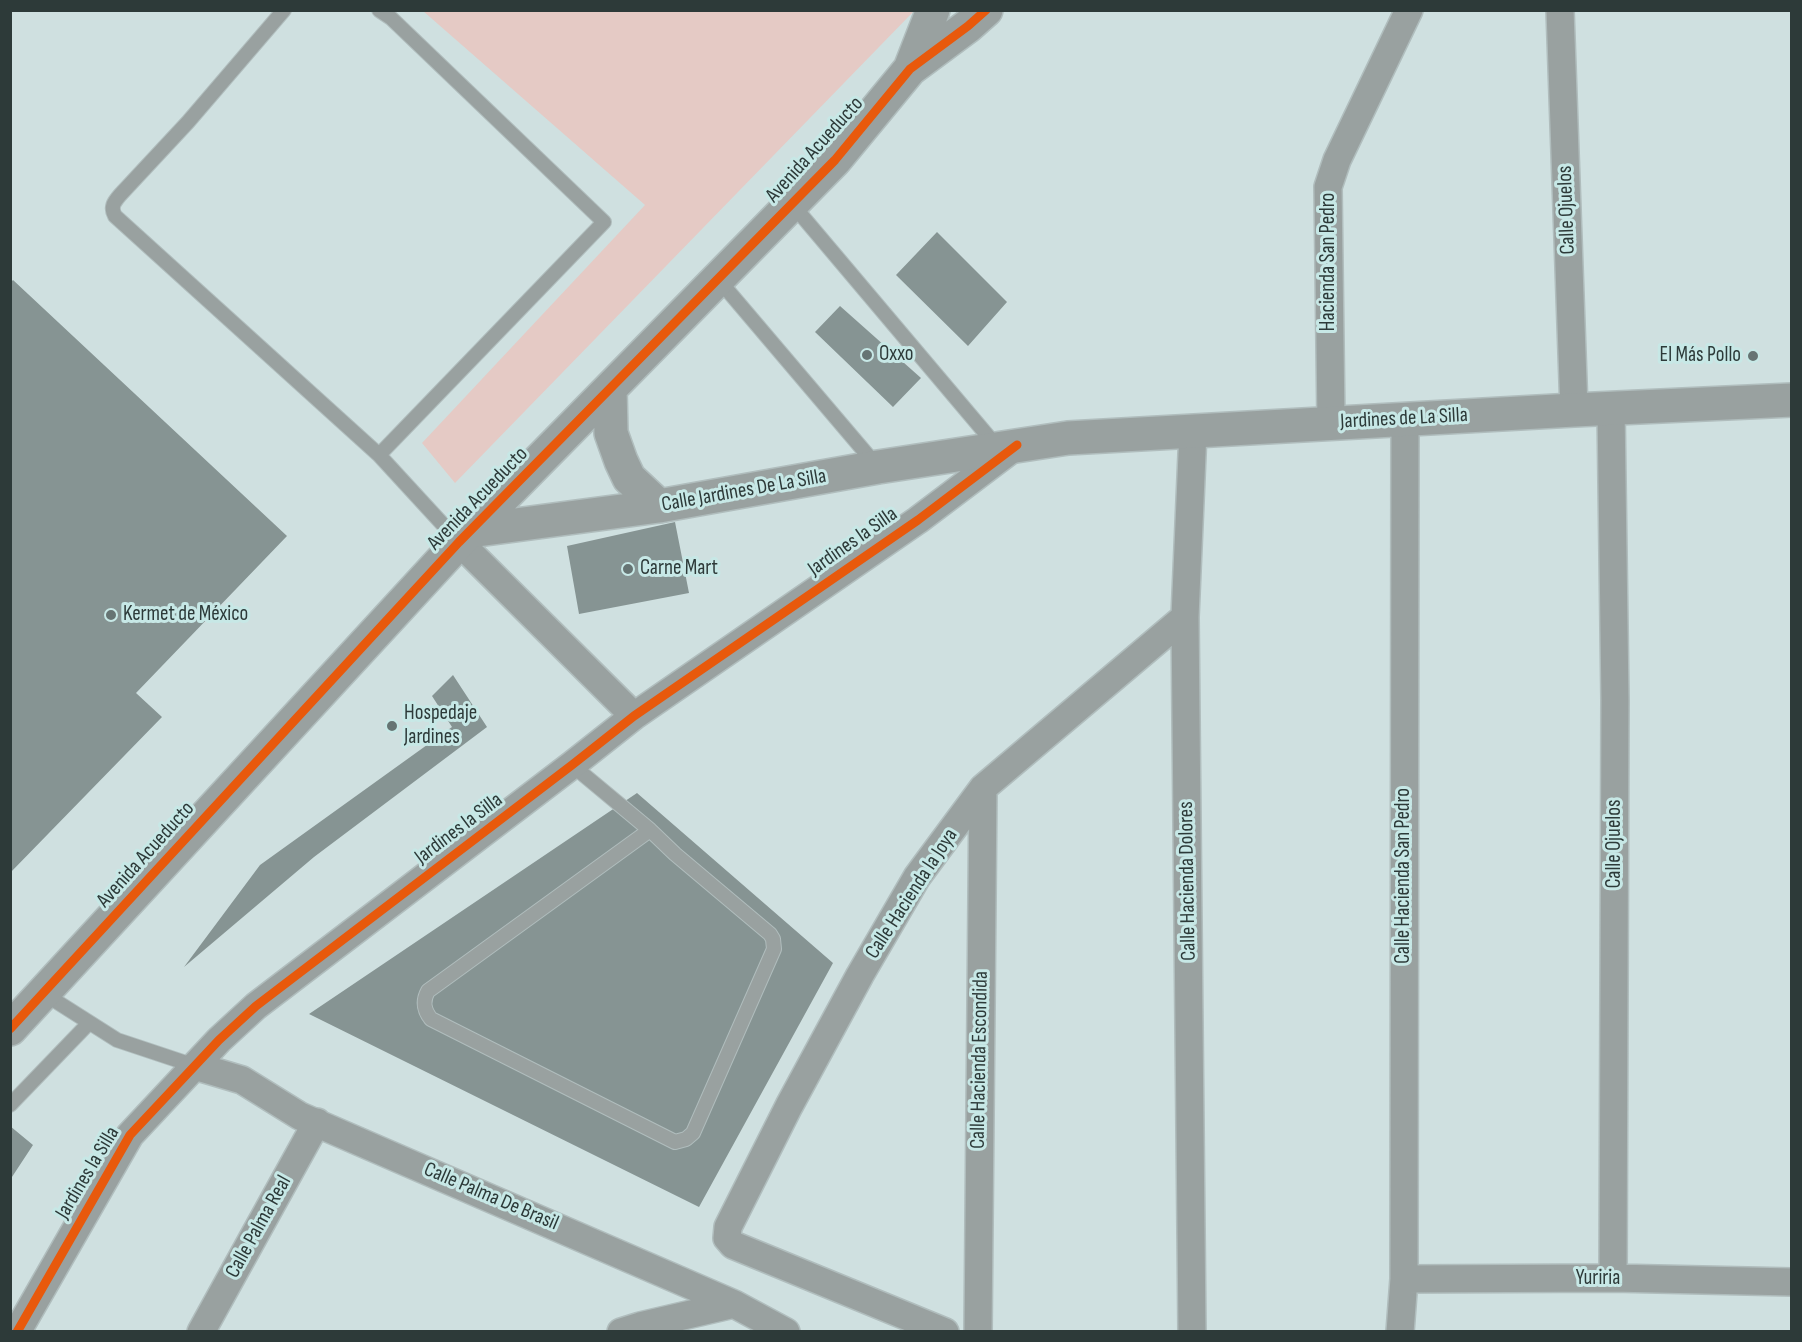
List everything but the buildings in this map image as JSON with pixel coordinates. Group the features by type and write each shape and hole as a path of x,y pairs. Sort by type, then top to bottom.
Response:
{"street":[{"name":"Avenida Acueducto","path":"910,69 933,10"},
{"name":"Hacienda San Pedro","path":"1331,423 1328,187 1336,160 1409,10"},
{"name":"Calle Ojuelos","path":"1560,10 1574,410"},
{"name":"Avenida Acueducto","path":"10,1029 465,536 835,160 910,69 970,16"},
{"path":"610,389 611,433 621,461 629,478 659,506"},
{"name":"Jardines de La Silla","path":"1008,447 1068,438 1791,400"},
{"name":"Calle Ojuelos","path":"1611,409 1616,700 1613,1278"},
{"name":"Calle Hacienda San Pedro","path":"1400,1332 1404,1279 1405,420"},
{"name":"Calle Hacienda Dolores","path":"1192,1332 1185,617 1193,431"},
{"name":"Calle Jardines De La Silla","path":"465,536 1008,447"},
{"name":"Jardines la Silla","path":"17,1332 130,1135 219,1040 256,1006 634,716 918,520 1008,447"},
{"path":"465,536 634,716"},
{"name":"Calle Hacienda la Joya","path":"945,1332 733,1245 727,1238 728,1227 784,1116 860,975 917,877 983,788 1185,617"},
{"name":"Calle Hacienda Escondida","path":"978,1332 983,788"},
{"name":"Calle Palma De Brasil","path":"195,1066 242,1080 300,1116 734,1304 786,1332"},
{"name":"Calle Palma Real","path":"201,1332 317,1122"},
{"name":"Yuriria","path":"1404,1279 1613,1278 1791,1281"},
{"path":"621,1332 734,1304"}],"lane":[{"path":"284,10 188,122 116,199 112,211 465,536"},
{"path":"379,455 604,222 392,18 380,10"},
{"path":"792,204 1008,447"},
{"path":"718,279 878,467"},
{"path":"572,765 650,830 770,934 774,944 693,1133 686,1139 675,1142 431,1019 425,1012 424,1006 428,991 650,830"},
{"path":"43,993 117,1040 195,1066"},
{"path":"10,1105 90,1023"}],"shaded area":[{"path":"423,11 914,11 455,483 422,443 645,205"}],"cycle path":[{"path":"10,1029 459,542 835,160 910,69 986,10"},
{"path":"17,1332 130,1135 219,1040 256,1006 634,716 918,520 1017,445"}],"place":[{"name":"Oxxo","path":"867,355"},
{"name":"El Más Pollo","path":"1753,356"},
{"name":"Carne Mart","path":"628,569"},
{"name":"Kermet de México","path":"111,615"},
{"name":"Hospedaje Jardines","path":"392,726"}]}
